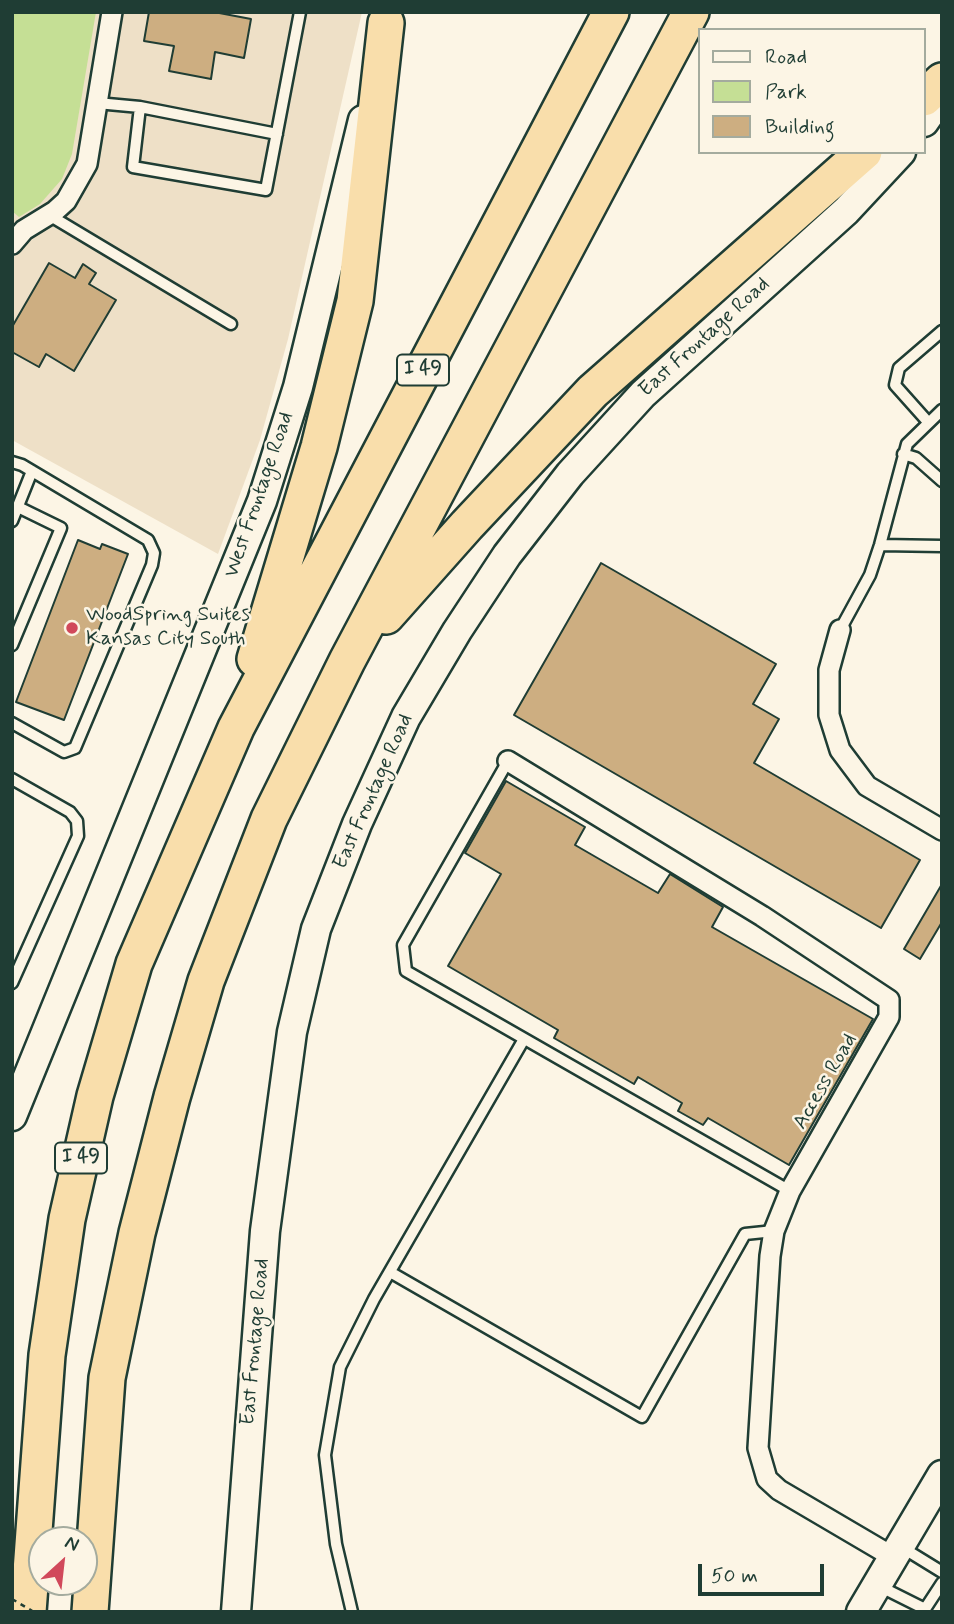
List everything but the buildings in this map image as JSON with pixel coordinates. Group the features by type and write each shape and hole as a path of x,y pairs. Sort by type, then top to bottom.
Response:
{"highway":[{"name":"I 49","path":"28,1612 47,1355 67,1219 95,1096 134,964 236,728 611,12"},
{"path":"90,1612 107,1378 137,1233 172,1097 206,981 270,819 347,661 691,12"},
{"path":"236,728 319,447 355,302 387,18"},
{"path":"926,96 942,81"},
{"path":"347,661 467,525 593,391 862,154"}],"street":[{"path":"16,232 49,215 65,201 87,163 112,12"},
{"name":"West Frontage Road","path":"12,1116 262,501 298,387 387,18"},
{"path":"926,119 942,96"},
{"name":"East Frontage Road","path":"236,1612 265,1231 290,1045 316,929 357,824 406,717 457,631 507,555 570,474 643,394 846,211 899,154"},
{"path":"839,630 829,670 829,715 840,750 867,786 942,830"},
{"name":"Access Road","path":"508,761 762,916 889,1000 889,1017 790,1191 774,1231 770,1255 758,1448 767,1479 779,1490 896,1552"},
{"path":"861,1612 942,1475"}],"lane":[{"path":"140,107 133,167 266,190 300,12"},
{"path":"97,103 140,107 277,134"},
{"path":"49,215 231,324"},
{"path":"928,422 895,385 899,368 942,331"},
{"path":"839,630 870,575 903,454 912,436 942,410"},
{"path":"903,454 916,458 942,481"},
{"path":"12,461 148,540 154,553 152,565 75,748 64,752 12,723"},
{"path":"12,521 32,471"},
{"path":"12,645 61,528 18,507"},
{"path":"880,545 942,546"},
{"path":"508,761 403,945 406,971 790,1191"},
{"path":"12,779 70,812 77,821 78,836 12,984"},
{"path":"352,1612 336,1544 325,1455 340,1367 390,1272 524,1039"},
{"path":"390,1272 642,1417 745,1234 774,1231"},
{"path":"896,1552 942,1572"},
{"path":"877,1585 925,1609 942,1583"}],"path":[{"path":"12,1599 34,1612"}],"shaded area":[{"path":"12,12 362,12 288,339 260,440 218,554 12,440"}],"green space":[{"path":"12,12 96,12 72,154 62,179 40,204 19,217 12,211"}],"place":[{"name":"WoodSpring Suites Kansas City South","path":"72,628"}]}
